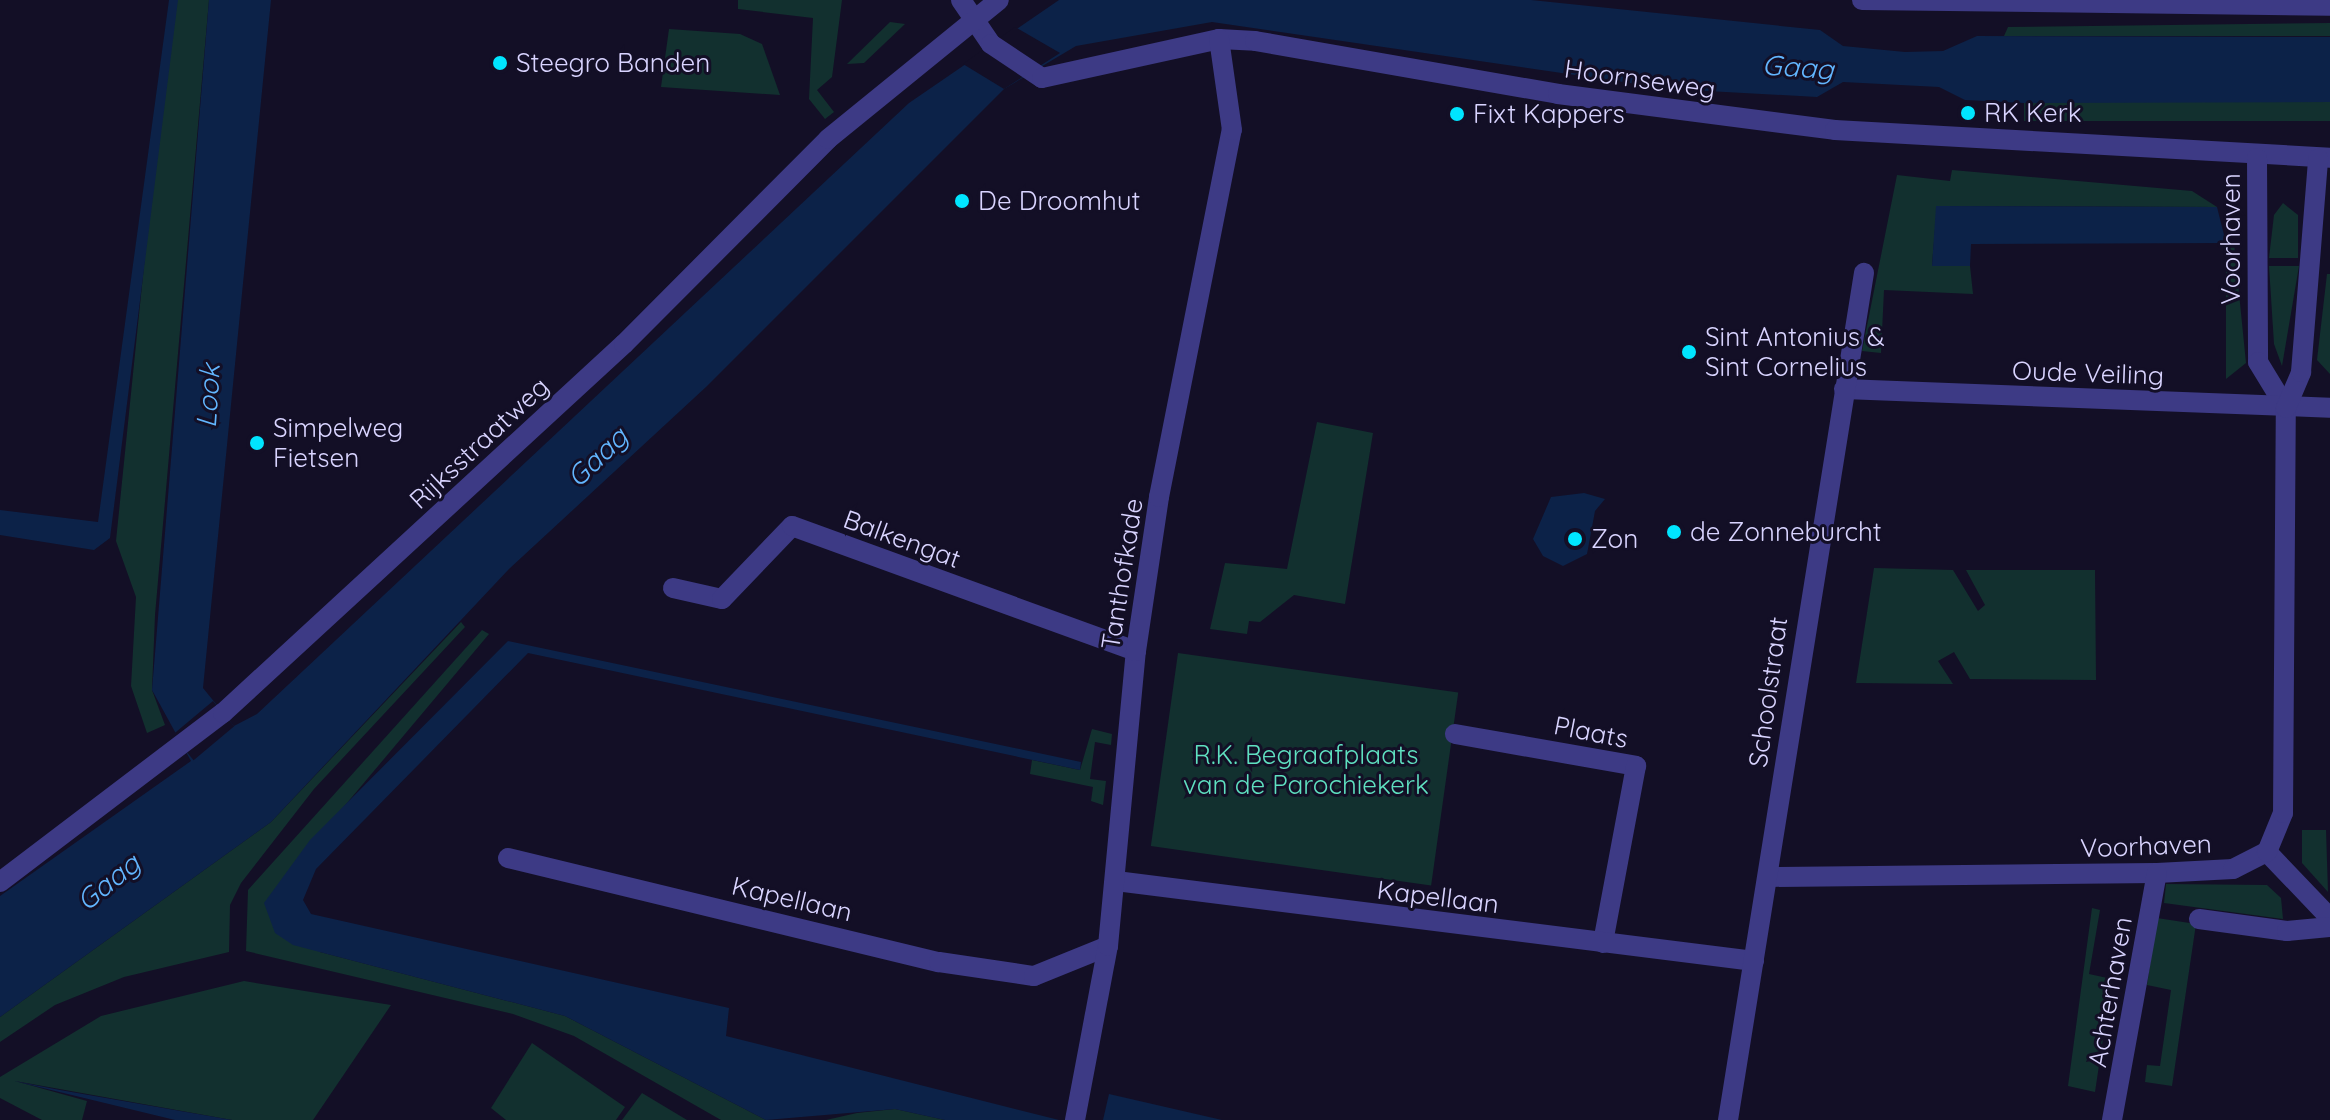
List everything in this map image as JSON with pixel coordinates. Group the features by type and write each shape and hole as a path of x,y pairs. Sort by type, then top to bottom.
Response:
{"street":[{"name":"Hoornseweg","path":"961,0 991,44 1030,72 1068,76 1219,39 1281,43 1558,94 1835,130 2257,158 2324,159"},
{"name":"Rijksstraatweg","path":"0,882 223,713 624,344 828,139 999,0"},
{"path":"1862,0 2330,6"},
{"name":"Tanthofkade","path":"1075,1120 1108,946 1136,651 1232,130 1219,39"},
{"name":"Voorhaven","path":"2257,158 2258,362 2286,408"},
{"path":"2324,159 2301,372 2286,408 2283,813 2267,852 2330,918"},
{"name":"Schoolstraat","path":"1728,1120 1864,273"},
{"name":"Oude Veiling","path":"1844,389 2330,408"},
{"name":"Balkengat","path":"673,588 722,599 792,526 1136,651"},
{"name":"Plaats","path":"1455,734 1636,766 1603,943"},
{"name":"Voorhaven","path":"1768,877 2157,873 2233,869 2267,852"},
{"name":"Kapellaan","path":"508,858 939,962 1034,976 1108,946"},
{"name":"Achterhaven","path":"2112,1120 2157,873"},
{"name":"Kapellaan","path":"1116,881 1754,961"},
{"path":"2199,919 2287,931 2330,927"}],"green space":[{"path":"171,0 209,0 155,615 152,690 165,725 147,733 131,686 136,597 116,541"},
{"path":"738,0 842,0 832,77 817,90 834,112 825,119 809,99 813,18 738,9"},
{"path":"890,22 905,24 864,63 847,64"},
{"path":"2330,23 2330,36 2004,36 2008,27"},
{"path":"669,29 740,34 762,44 780,95 661,87"},
{"path":"2024,102 2330,102 2330,121 2024,121"},
{"path":"1952,170 2192,191 2217,207 1937,206 1932,265 1970,266 1973,294 1884,290 1881,353 1862,351 1897,175 1950,181"},
{"path":"2283,203 2298,215 2298,258 2269,258 2274,215"},
{"path":"2226,243 2234,243 2246,363 2226,379"},
{"path":"2269,266 2299,266 2282,366 2274,344"},
{"path":"2327,274 2330,274 2330,374 2317,360"},
{"path":"1317,422 1373,433 1345,604 1294,595 1260,622 1249,621 1247,634 1210,629 1225,563 1287,569"},
{"path":"1874,568 1953,570 1978,611 1985,605 1966,570 2095,570 2096,680 1970,679 1954,652 1938,661 1953,684 1856,683"},
{"path":"461,622 465,627 314,789 241,883 230,905 229,952 124,977 55,1005 0,1042 0,1017 271,822"},
{"path":"482,630 489,634 289,872 320,952 565,1016 766,1120 721,1120 574,1036 513,1014 246,951 248,890"},
{"name":"R.K. Begraafplaats van de Parochiekerk","path":"1178,653 1458,692 1431,885 1151,846"},
{"path":"1092,729 1112,734 1111,745 1095,742 1090,779 1106,781 1103,805 1091,801 1093,787 1030,774 1032,760 1080,770"},
{"path":"2302,830 2326,830 2328,892 2302,863"},
{"path":"2166,884 2267,885 2281,898 2283,919 2164,903"},
{"path":"2092,908 2100,910 2089,974 2112,979 2095,1092 2068,1086"},
{"path":"2157,918 2196,924 2172,1086 2145,1082 2147,1065 2160,1066 2171,990 2147,985"},
{"path":"244,981 391,1005 313,1120 232,1120 15,1081 87,1101 82,1120 42,1120 0,1098 0,1077 101,1016"},
{"path":"532,1043 625,1107 616,1120 506,1120 491,1108"},
{"path":"642,1093 687,1120 622,1120"},
{"path":"895,1109 945,1120 826,1120 857,1113"}],"water":[{"path":"169,0 178,0 110,538 94,550 0,535 0,510 98,522"},
{"path":"209,0 271,0 203,688 234,726 257,714 909,103 1059,0 1531,0 1820,30 1843,46 1905,52 1943,51 1977,36 2330,37 2330,102 2024,103 1965,100 1939,87 1843,82 1817,97 1671,89 1212,22 1076,46 1004,89 706,387 509,569 271,822 0,1017 0,896 191,761 152,690"},
{"path":"1936,206 2217,207 2226,243 1971,244 1970,266 1932,266"},
{"path":"1584,493 1605,499 1595,511 1587,554 1563,566 1543,556 1533,539 1551,497"},
{"path":"508,641 1081,762 1080,770 528,653 316,869 303,900 311,914 729,1008 726,1036 1059,1120 945,1120 895,1109 766,1120 565,1016 293,945 275,933 264,903 310,840"},
{"path":"14,1081 60,1090 232,1120 175,1120"},
{"path":"1109,1094 1222,1120 1103,1120"}],"pier":[{"path":"1015,27 1060,53 1004,89 963,64"},
{"path":"213,701 234,726 194,760 172,735"}],"place":[{"name":"Steegro Banden","path":"500,63"},
{"name":"RK Kerk","path":"1968,113"},
{"name":"Fixt Kappers","path":"1457,114"},
{"name":"De Droomhut","path":"962,201"},
{"name":"Sint Antonius & Sint Cornelius","path":"1689,352"},
{"name":"Simpelweg Fietsen","path":"257,443"},
{"name":"de Zonneburcht","path":"1674,532"},
{"name":"Zon","path":"1575,539"}],"water label":[{"name":"Gaag","path":"1798,67"},
{"name":"Look","path":"208,396"},
{"name":"Gaag","path":"597,457"},
{"name":"Gaag","path":"108,882"}]}
